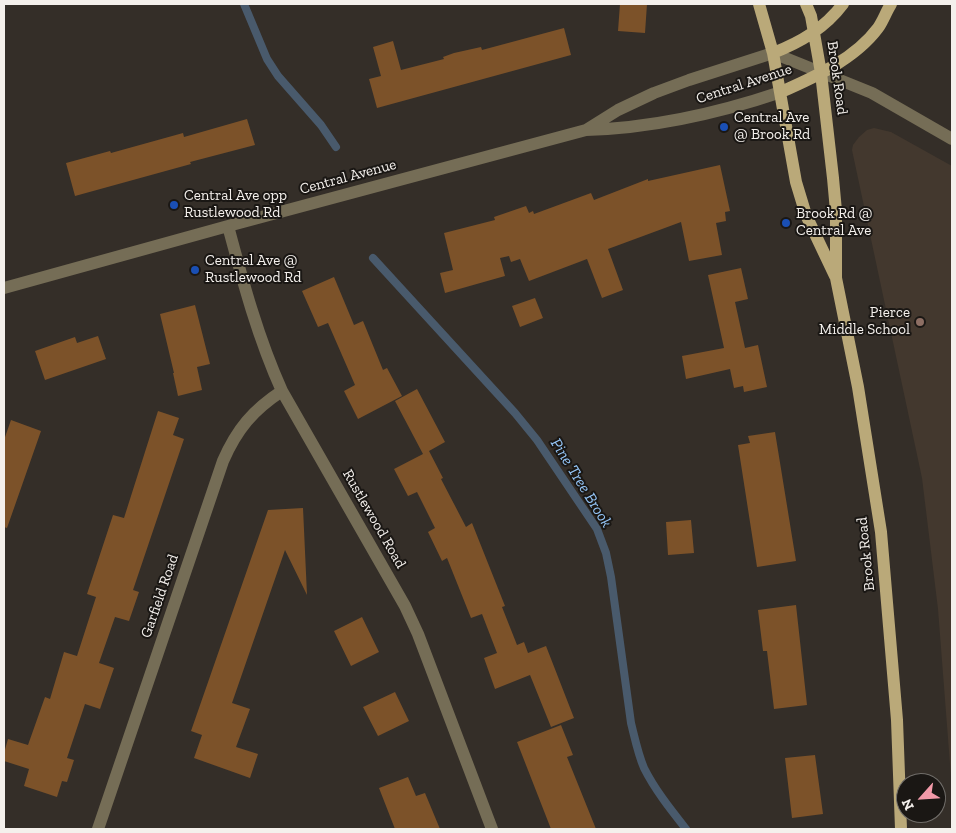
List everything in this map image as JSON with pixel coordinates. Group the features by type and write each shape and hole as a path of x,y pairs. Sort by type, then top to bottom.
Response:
{"main road":[{"name":"Brook Road","path":"759,4 773,53 796,182 806,215 836,278"},
{"name":"Brook Road","path":"806,4 822,72 836,211 836,278 858,387 880,524 897,720 902,829"},
{"path":"773,53 814,32 831,19 843,4"},
{"path":"822,72 865,42 879,26 891,4"},
{"name":"Central Avenue","path":"781,92 822,72"}],"street":[{"name":"Central Avenue","path":"586,130 618,110 654,93 773,53 889,101 952,139"},
{"name":"Central Avenue","path":"4,288 586,130 625,129 698,117 781,92"},
{"name":"Rustlewood Road","path":"228,226 262,344 282,391 406,606 492,829"},
{"name":"Garfield Road","path":"98,829 229,446 245,422 256,410 282,391"}],"shaded area":[{"name":"Pierce Middle School","path":"874,128 891,132 952,166 952,790 938,609 922,478 852,150 859,137 867,130"}],"building":[{"path":"620,4 647,4 645,33 618,31"},
{"path":"564,28 571,55 377,108 369,79 381,76 373,47 393,41 401,70 444,59 443,57 454,53 481,47 482,50"},
{"path":"247,119 255,145 75,196 66,163 183,133 184,137"},
{"path":"720,165 730,211 725,212 726,221 716,223 722,255 689,261 681,222 608,249 623,290 602,298 587,259 529,281 520,259 511,262 509,256 500,258 505,276 445,293 440,273 453,270 444,233 495,220 494,217 526,206 529,213 533,211 534,214 591,193 594,200 648,179 648,181"},
{"path":"741,268 748,299 735,302 745,348 758,345 767,387 744,392 743,386 734,388 730,369 686,379 682,356 724,348 708,275"},
{"path":"334,277 354,325 363,321 383,370 387,368 402,396 358,419 344,391 355,385 328,323 318,327 302,291"},
{"path":"535,298 543,318 520,327 512,306"},
{"path":"195,305 210,364 197,367 202,390 178,396 160,314"},
{"path":"98,336 106,359 45,380 35,351 75,337 77,343"},
{"path":"417,389 445,442 429,451 466,527 472,523 505,606 502,607 517,645 524,642 528,653 546,646 574,718 551,727 530,675 495,689 484,658 497,653 482,614 471,618 447,558 442,561 428,532 435,528 417,492 408,496 394,469 423,454 395,401"},
{"path":"158,411 179,418 173,435 184,439 133,590 139,592 129,621 115,617 99,663 114,668 100,709 85,704 67,758 74,760 67,782 62,781 57,797 24,786 29,769 4,761 4,753 8,739 28,745 45,697 50,699 64,652 77,656 96,597 87,594 113,515 124,518"},
{"path":"11,420 41,431 7,528 4,527 4,440"},
{"path":"775,432 796,561 757,567 738,445 750,443 748,436"},
{"path":"303,508 307,595 285,550 232,703 250,709 236,747 258,754 250,778 194,758 202,735 191,731 268,510"},
{"path":"691,520 694,553 668,555 666,522"},
{"path":"796,605 807,705 774,709 767,651 763,651 758,610"},
{"path":"362,617 379,652 351,666 334,631"},
{"path":"395,692 409,721 378,736 363,707"},
{"path":"561,725 573,755 567,757 596,829 551,829 517,742"},
{"path":"815,755 823,814 792,818 785,758"},
{"path":"408,777 416,796 425,793 440,829 395,829 379,788"}],"waterway":[{"name":"Pine Tree Brook","path":"244,4 267,59 278,76 321,125 336,147"},
{"name":"Pine Tree Brook","path":"373,258 515,413 537,440 597,529 606,553 611,577 631,723 638,752 653,784 686,829"}],"place":[{"name":"Central Ave @ Brook Rd","path":"724,127"},
{"name":"Central Ave opp Rustlewood Rd","path":"174,205"},
{"name":"Brook Rd @ Central Ave","path":"786,223"},
{"name":"Central Ave @ Rustlewood Rd","path":"195,270"},
{"name":"Pierce Middle School","path":"920,322"}]}
